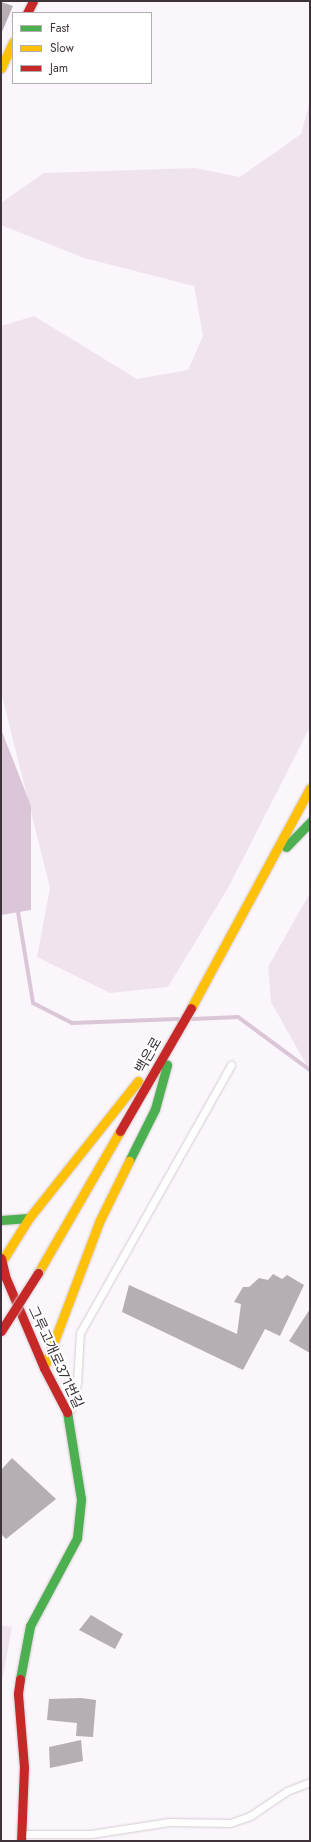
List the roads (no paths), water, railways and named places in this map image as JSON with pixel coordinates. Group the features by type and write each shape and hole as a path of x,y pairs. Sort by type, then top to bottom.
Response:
{"main road":[{"path":"28,12 33,1"},
{"path":"1,68 3,58 12,44"},
{"name":"백은로","path":"1,1331 38,1273 190,1011 310,788"},
{"path":"268,866 310,822"},
{"path":"1,1259 30,1218 174,1038"},
{"path":"44,1368 100,1220 155,1109 174,1038"},
{"path":"1,1220 30,1218"},
{"name":"그루고개로371번길","path":"1,1259 44,1368 69,1415 81,1500 77,1538 30,1626 25,1649 18,1694 24,1767 21,1837"}],"lane":[{"path":"69,1415 78,1382 80,1333 231,1065"},
{"path":"21,1837 91,1834 169,1822 230,1823 250,1816 287,1791 310,1782"}],"waterway":[{"path":"18,912 33,1003 72,1023 178,1019"},
{"path":"193,1019 238,1017 310,1070"}]}
